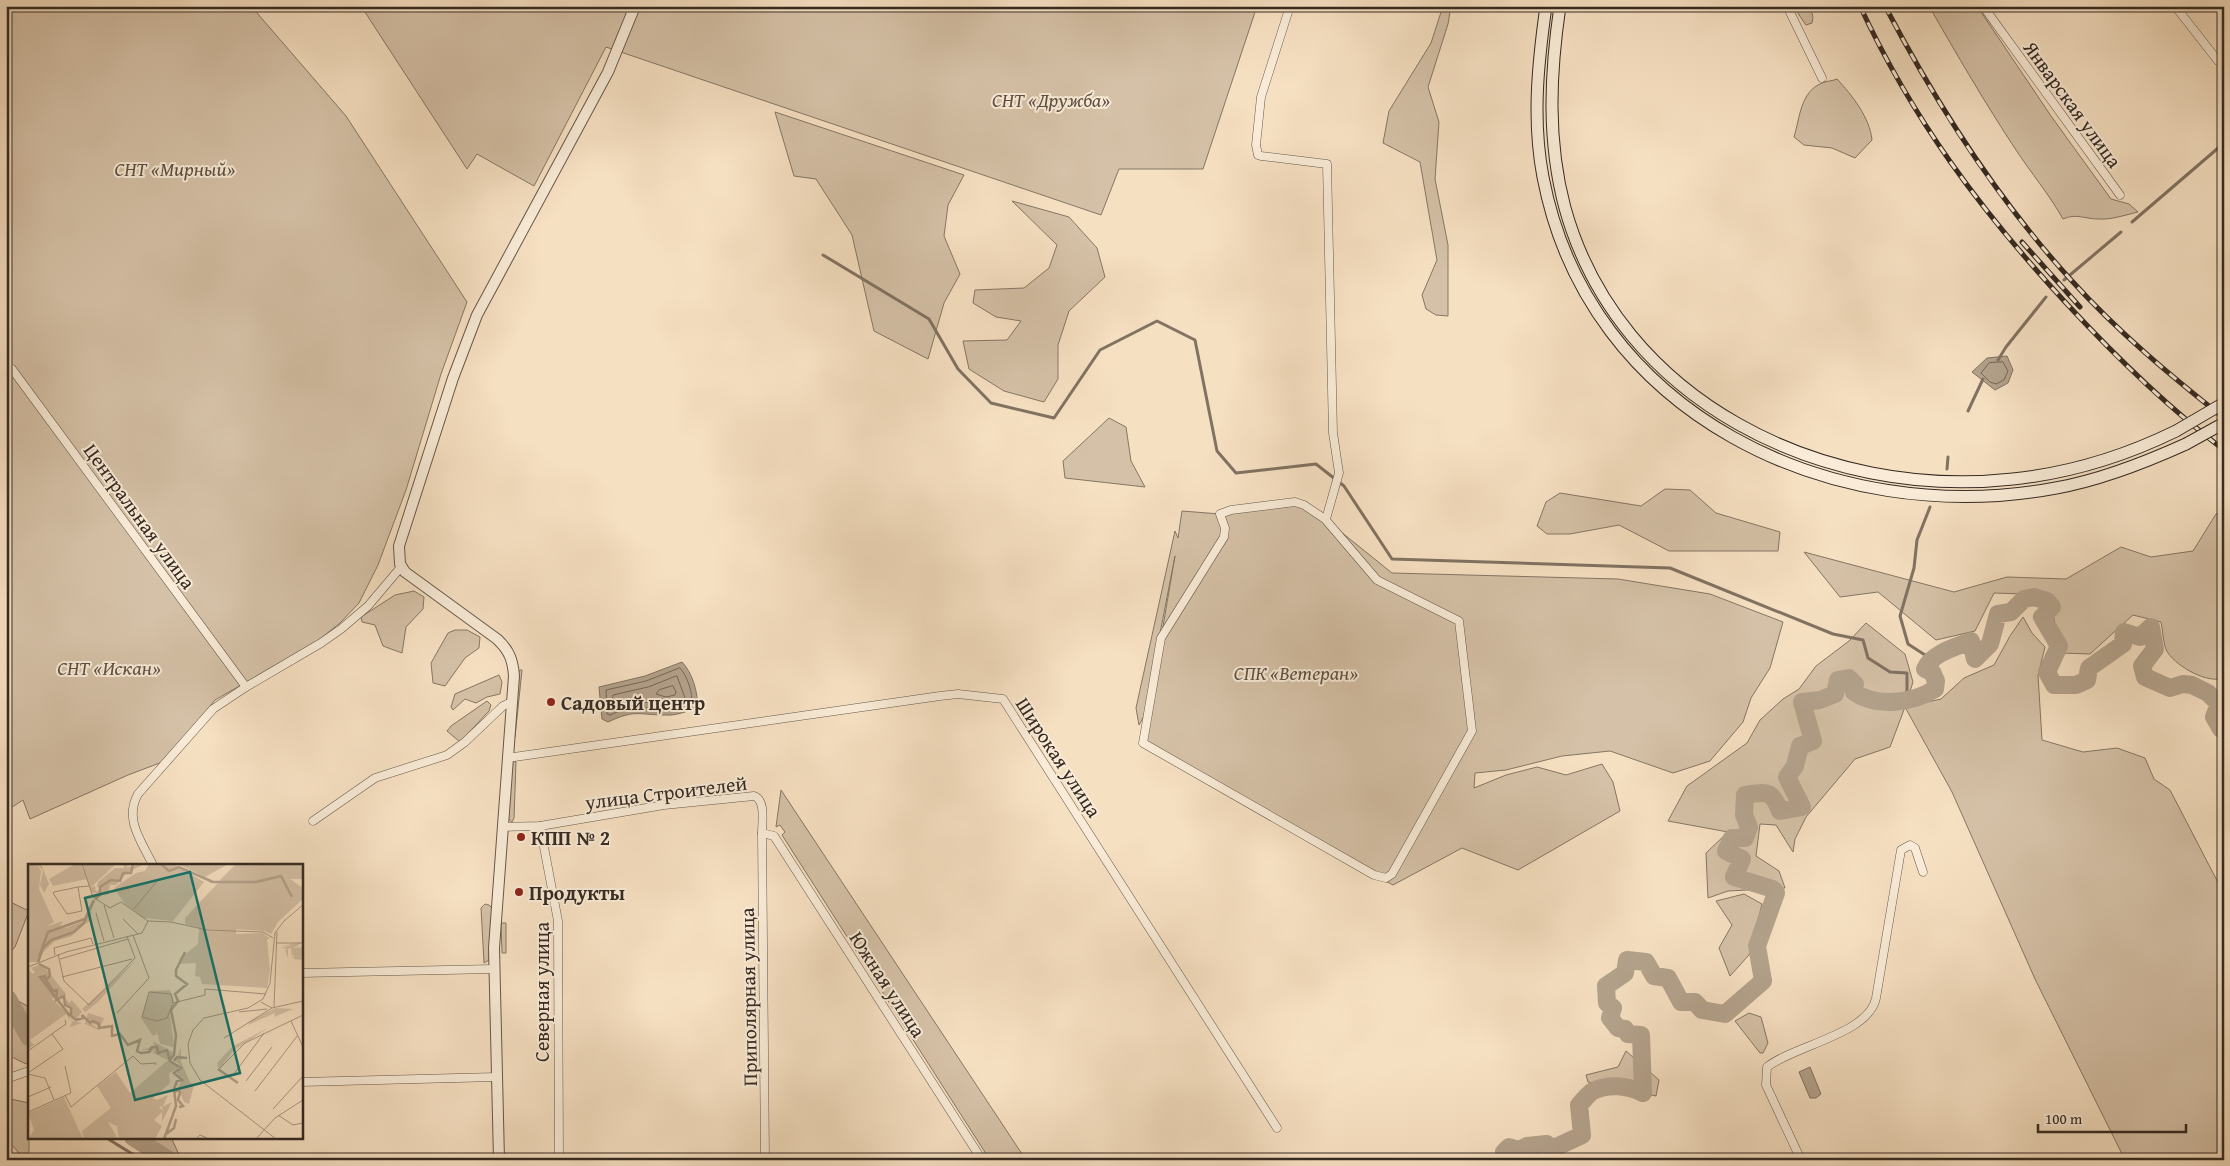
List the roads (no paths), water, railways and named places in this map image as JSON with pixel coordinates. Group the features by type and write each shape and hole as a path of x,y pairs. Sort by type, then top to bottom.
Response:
{"main road":[{"path":"1546,6 1537,82 1537,131 1543,179 1557,232 1572,269 1597,314 1617,341 1655,383 1683,406 1738,441 1789,465 1839,481 1890,491 1941,496 1990,496 2058,488 2093,480 2135,466 2186,444 2224,423"},
{"path":"1560,6 1553,69 1551,113 1557,169 1566,208 1579,246 1606,300 1640,346 1663,370 1697,398 1744,427 1777,444 1831,463 1875,473 1938,480 1999,480 2083,466 2133,450 2176,431 2224,403"}],"street":[{"path":"498,1160 491,1078 489,969 502,827 512,662 504,646 474,621 407,574 401,567 398,553 402,533 474,320 611,67 635,6"},
{"path":"1290,6 1261,97 1256,145 1258,155 1261,156 1327,164 1333,432 1339,473 1326,519"},
{"path":"1787,6 1822,78"},
{"name":"Январская улица","path":"1983,6 2120,195"},
{"path":"2175,6 2218,61"},
{"name":"Центральная улица","path":"12,369 244,685"},
{"path":"1295,502 1304,505 1326,519 1377,580 1459,621 1472,730 1392,874 1386,878 1374,876 1143,743 1161,638 1224,537 1225,528 1220,514 1231,510 1295,502"},
{"path":"152,864 132,821 134,802 138,794 214,710 244,685 321,643 341,629 368,606 401,567"},
{"name":"Широкая улица","path":"507,758 940,696 958,694 1003,699 1277,1128"},
{"path":"314,821 375,778 447,755 465,742 502,706 511,702"},
{"name":"улица Строителей","path":"502,827 540,826 664,805 754,796 759,798 761,802 762,834"},
{"name":"Северная улица","path":"540,826 558,921 559,1160"},
{"name":"Приполярная улица","path":"762,834 765,1160"},
{"name":"Южная улица","path":"762,834 774,836 982,1160"},
{"path":"1801,1160 1766,1085 1767,1067 1850,1028 1872,1012 1876,998 1900,850 1910,845 1915,848 1923,872"},
{"path":"302,973 489,969"},
{"path":"6,1079 28,1070"},
{"path":"302,1082 491,1078"}],"water":[{"path":"2007,356 2013,370 2008,383 1995,390 1972,372 1987,358"},
{"path":"682,662 689,671 694,684 697,708 674,715 631,714 608,722 602,719 599,687 645,676"},
{"path":"1810,1067 1821,1094 1816,1098 1810,1098 1799,1072"}],"waterway":[{"path":"2132,222 2224,143"},
{"path":"2064,280 2121,232"},
{"path":"823,255 929,319 958,369 991,403 1054,418 1100,350 1157,321 1195,340 1217,451 1236,473 1316,464 1344,486 1392,559 1670,568 1833,634 1863,640 1868,658 1890,672 1907,673 1907,700"},
{"path":"1998,360 2006,347 2046,297"},
{"path":"1968,411 1983,379"},
{"path":"1947,469 1948,457"},
{"path":"1930,507 1917,540 1914,568 1900,616 1908,644 1925,655 1935,658"},
{"path":"1513,1160 1506,1159 1504,1152 1509,1147 1519,1150 1527,1146 1547,1144 1552,1149 1582,1135 1579,1105 1593,1091 1605,1087 1618,1086 1643,1093 1641,1035 1628,1034 1625,1029 1618,1028 1610,1018 1613,1008 1607,1003 1606,986 1625,973 1627,960 1646,962 1654,976 1668,978 1681,1002 1695,1002 1702,1010 1725,1014 1763,981 1757,946 1776,893 1773,889 1734,877 1742,859 1726,851 1732,838 1745,838 1749,827 1744,815 1745,795 1758,793 1771,795 1780,811 1802,807 1787,777 1795,766 1800,746 1813,741 1802,702 1820,700 1835,694 1838,680 1849,678 1855,684 1854,692 1863,697 1883,702 1906,700 1926,694 1935,689 1936,681 1932,672 1925,669 1928,663 1945,651 1971,641 1975,659 1990,644 1998,614 2011,612 2024,599 2034,597 2047,601 2052,607 2042,617 2059,646 2047,672 2054,685 2076,685 2087,680 2089,668 2123,644 2124,632 2140,637 2151,627 2155,649 2142,666 2145,677 2170,688 2183,684 2192,685 2208,693 2219,704 2214,717 2221,729 2224,729"},
{"path":"6,998 28,1035"},
{"path":"107,1138 142,1160"},
{"path":"135,1138 169,1160"}],"railway":[{"path":"1860,6 1881,48 1926,126 1977,199 2005,234 2066,303 2122,361 2181,416 2224,450"},
{"path":"1885,6 1947,115 1993,184 2044,249 2072,281 2126,336 2224,418"},
{"path":"2022,242 2080,307"}],"place":[{"name":"Садовый центр","path":"551,702"},
{"name":"КПП № 2","path":"521,837"},
{"name":"Продукты","path":"519,892"}],"park label":[{"name":"СНТ «Дружба»","path":"1051,99"},
{"name":"СНТ «Мирный»","path":"175,168"},
{"name":"СНТ «Искан»","path":"109,667"},
{"name":"СПК «Ветеран»","path":"1296,672"}]}
